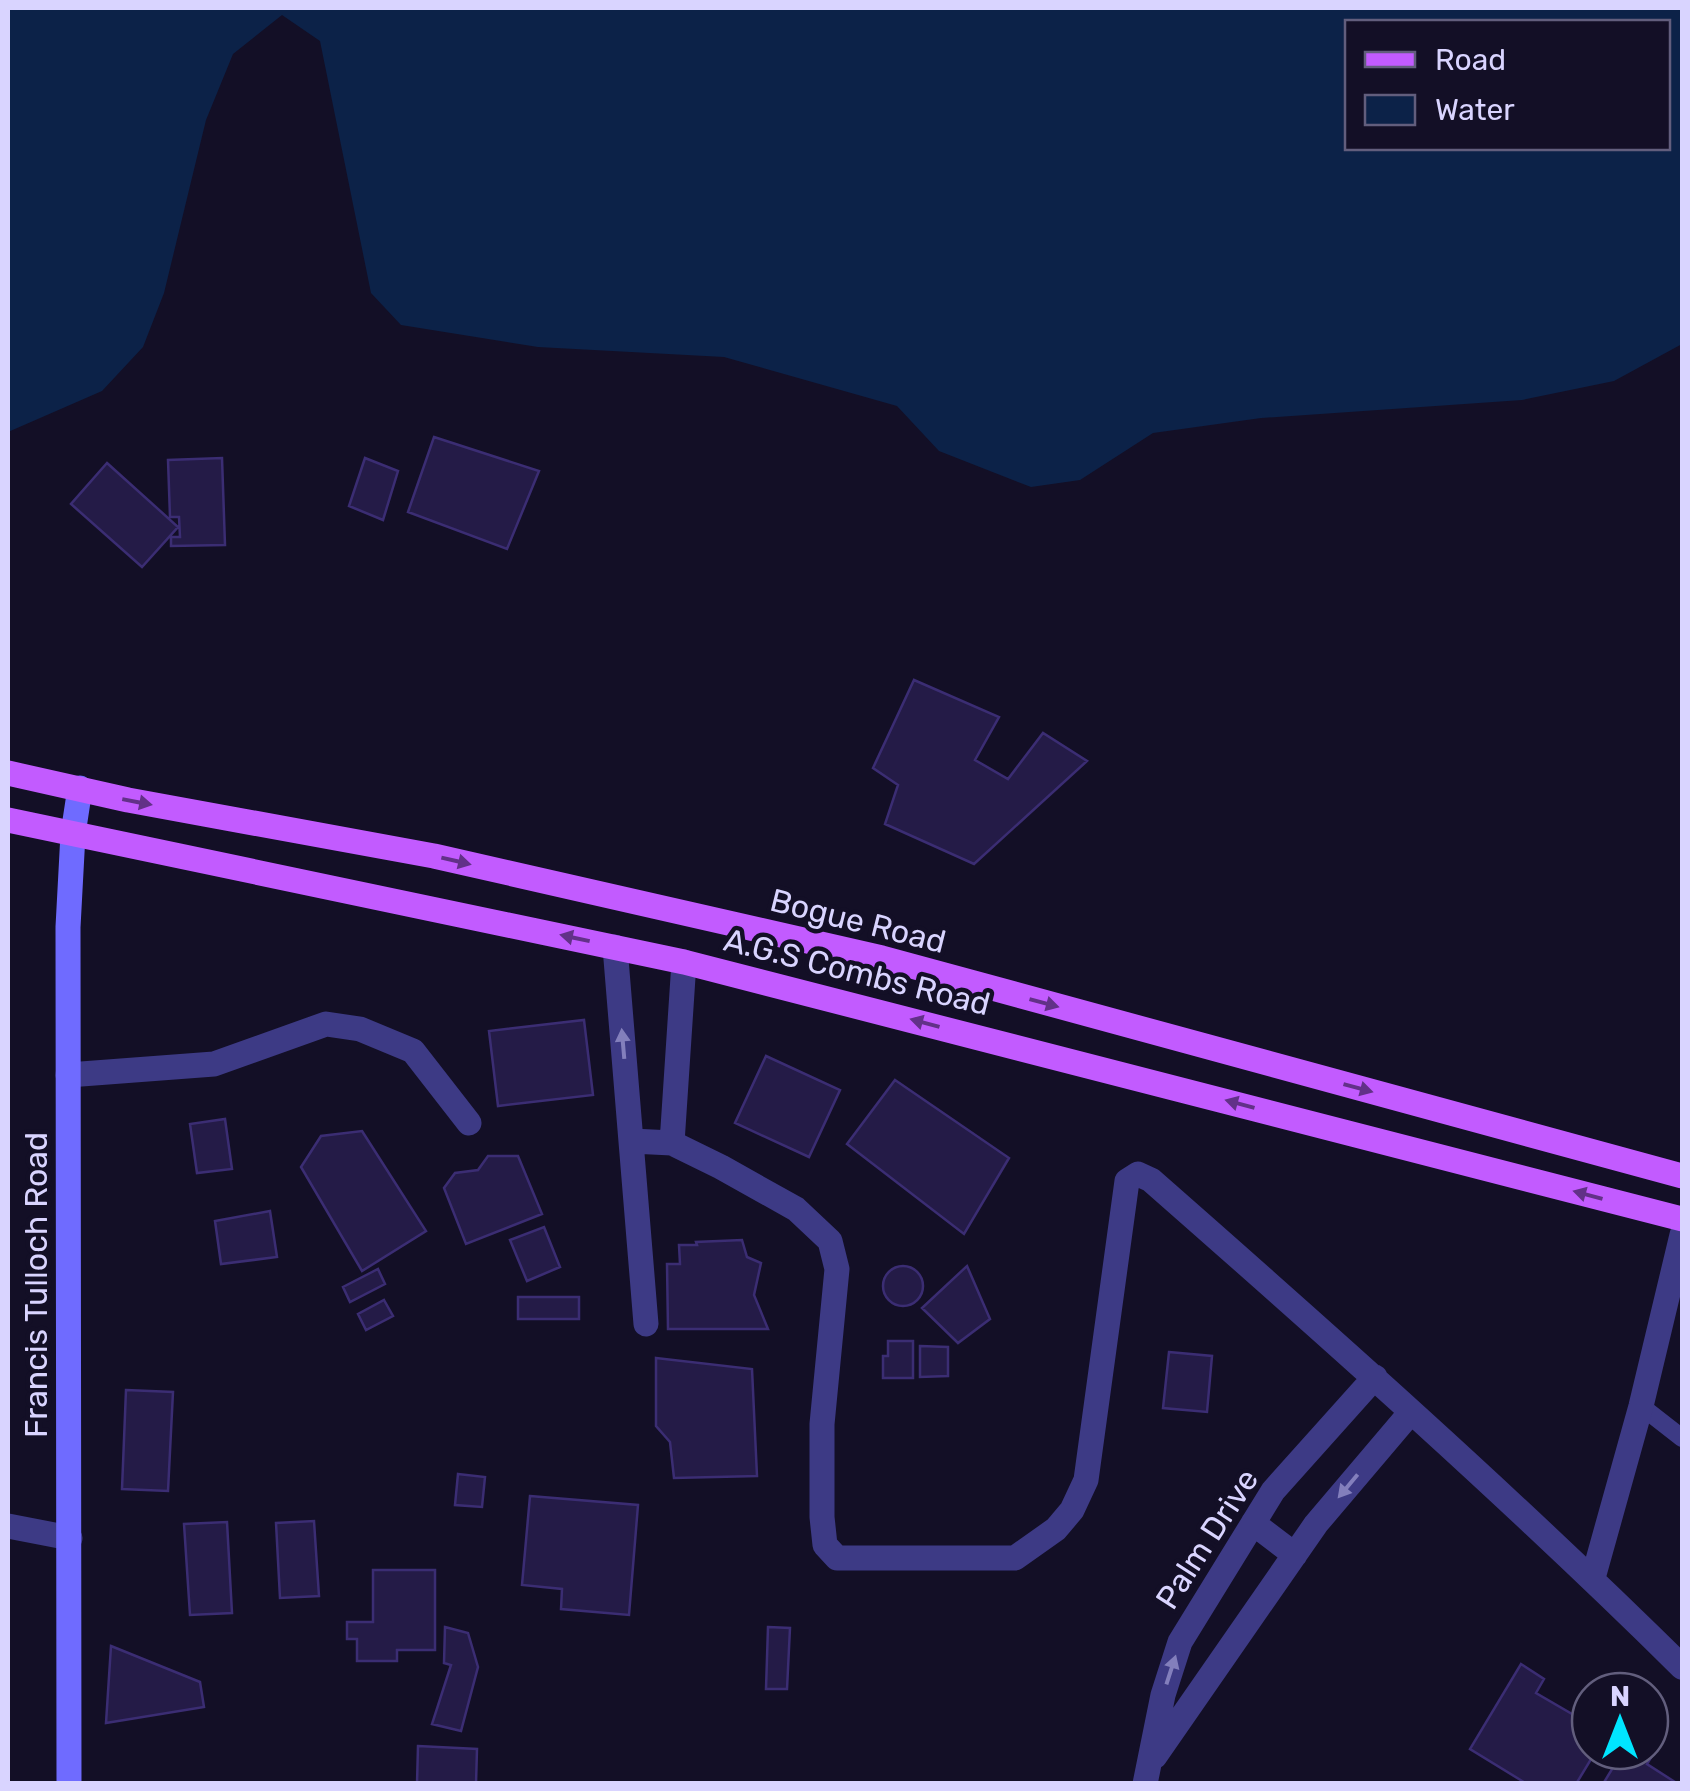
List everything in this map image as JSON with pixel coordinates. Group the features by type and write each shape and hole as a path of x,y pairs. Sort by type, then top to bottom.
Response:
{"main road":[{"name":"Bogue Road","path":"8,773 128,800 434,856 882,958 1682,1176"},
{"name":"Francis Tulloch Road","path":"69,1784 68,927 73,834 80,788"},
{"name":"A.G.S Combs Road","path":"8,820 684,962 1682,1219"}],"street":[{"path":"615,947 646,1324"},
{"path":"672,1143 684,962"},
{"path":"68,1075 214,1064 326,1024 360,1029 413,1051 470,1123"},
{"path":"632,1141 672,1143 796,1209 830,1241 837,1270 822,1424 822,1517 825,1545 837,1558 1015,1558 1056,1528 1072,1510 1086,1480 1126,1181 1138,1174 1150,1180 1375,1377 1593,1578 1682,1668"},
{"path":"1593,1578 1682,1235"},
{"name":"Palm Drive","path":"1147,1774 1163,1696 1180,1642 1273,1491 1375,1377"},
{"name":"Palm Drive","path":"1147,1774 1316,1524 1411,1412"},
{"path":"1254,1522 1295,1555"},
{"path":"8,1526 70,1538"}],"lane":[{"path":"1640,1406 1682,1438"}],"water":[{"path":"8,8 1682,8 1682,344 1614,381 1522,400 1261,418 1153,433 1080,480 1031,487 939,451 897,406 724,357 538,347 401,325 371,293 320,41 282,15 233,54 206,120 164,293 143,347 102,391 8,432"}],"building":[{"path":"434,437 539,471 507,549 408,512"},
{"path":"222,458 225,545 171,546 171,537 180,537 179,517 170,517 168,460"},
{"path":"365,458 398,471 383,520 349,506"},
{"path":"107,463 178,527 142,567 71,504"},
{"path":"914,680 999,717 975,760 1008,779 1043,733 1087,761 974,864 885,824 898,785 873,768"},
{"path":"584,1020 593,1095 498,1106 489,1031"},
{"path":"766,1056 840,1090 809,1157 735,1123"},
{"path":"895,1080 1009,1158 964,1234 847,1144"},
{"path":"225,1119 232,1169 197,1173 190,1124"},
{"path":"362,1131 426,1231 362,1271 301,1167 321,1136"},
{"path":"488,1156 518,1156 542,1214 466,1244 444,1188 455,1173 478,1170"},
{"path":"270,1211 277,1257 221,1264 215,1221"},
{"path":"544,1227 560,1267 527,1281 510,1240"},
{"path":"742,1240 747,1257 761,1263 754,1295 768,1329 668,1329 667,1264 680,1264 679,1245"},
{"path":"903,1266 917,1272 923,1286 917,1300 903,1306 889,1300 883,1286 889,1272"},
{"path":"967,1266 990,1319 958,1343 922,1308"},
{"path":"378,1269 385,1284 350,1302 343,1287"},
{"path":"518,1297 579,1297 579,1319 518,1319"},
{"path":"384,1300 393,1316 366,1330 358,1314"},
{"path":"888,1341 913,1341 913,1378 883,1378"},
{"path":"920,1346 948,1347 948,1376 920,1377"},
{"path":"1169,1352 1212,1356 1207,1412 1163,1408"},
{"path":"656,1358 752,1369 757,1476 674,1478 670,1442 656,1426"},
{"path":"126,1390 173,1392 168,1491 122,1489"},
{"path":"458,1474 485,1477 482,1507 455,1505"},
{"path":"530,1496 638,1505 629,1615 561,1609 562,1589 522,1585"},
{"path":"314,1521 319,1596 280,1598 276,1523"},
{"path":"227,1522 232,1613 190,1615 184,1524"},
{"path":"373,1570 435,1570 435,1650 397,1650 397,1661 357,1661 357,1639 347,1639 347,1622 373,1622"},
{"path":"445,1627 468,1633 478,1667 461,1731 432,1724 451,1665 444,1663"},
{"path":"768,1627 790,1628 787,1689 766,1689"},
{"path":"111,1646 200,1682 204,1707 106,1723"},
{"path":"1521,1664 1544,1679 1536,1693 1570,1713 1570,1771 1584,1771 1576,1784 1527,1784 1470,1749"},
{"path":"418,1746 477,1749 476,1784 417,1784"},
{"path":"1611,1771 1658,1771 1678,1784 1603,1784"}]}
